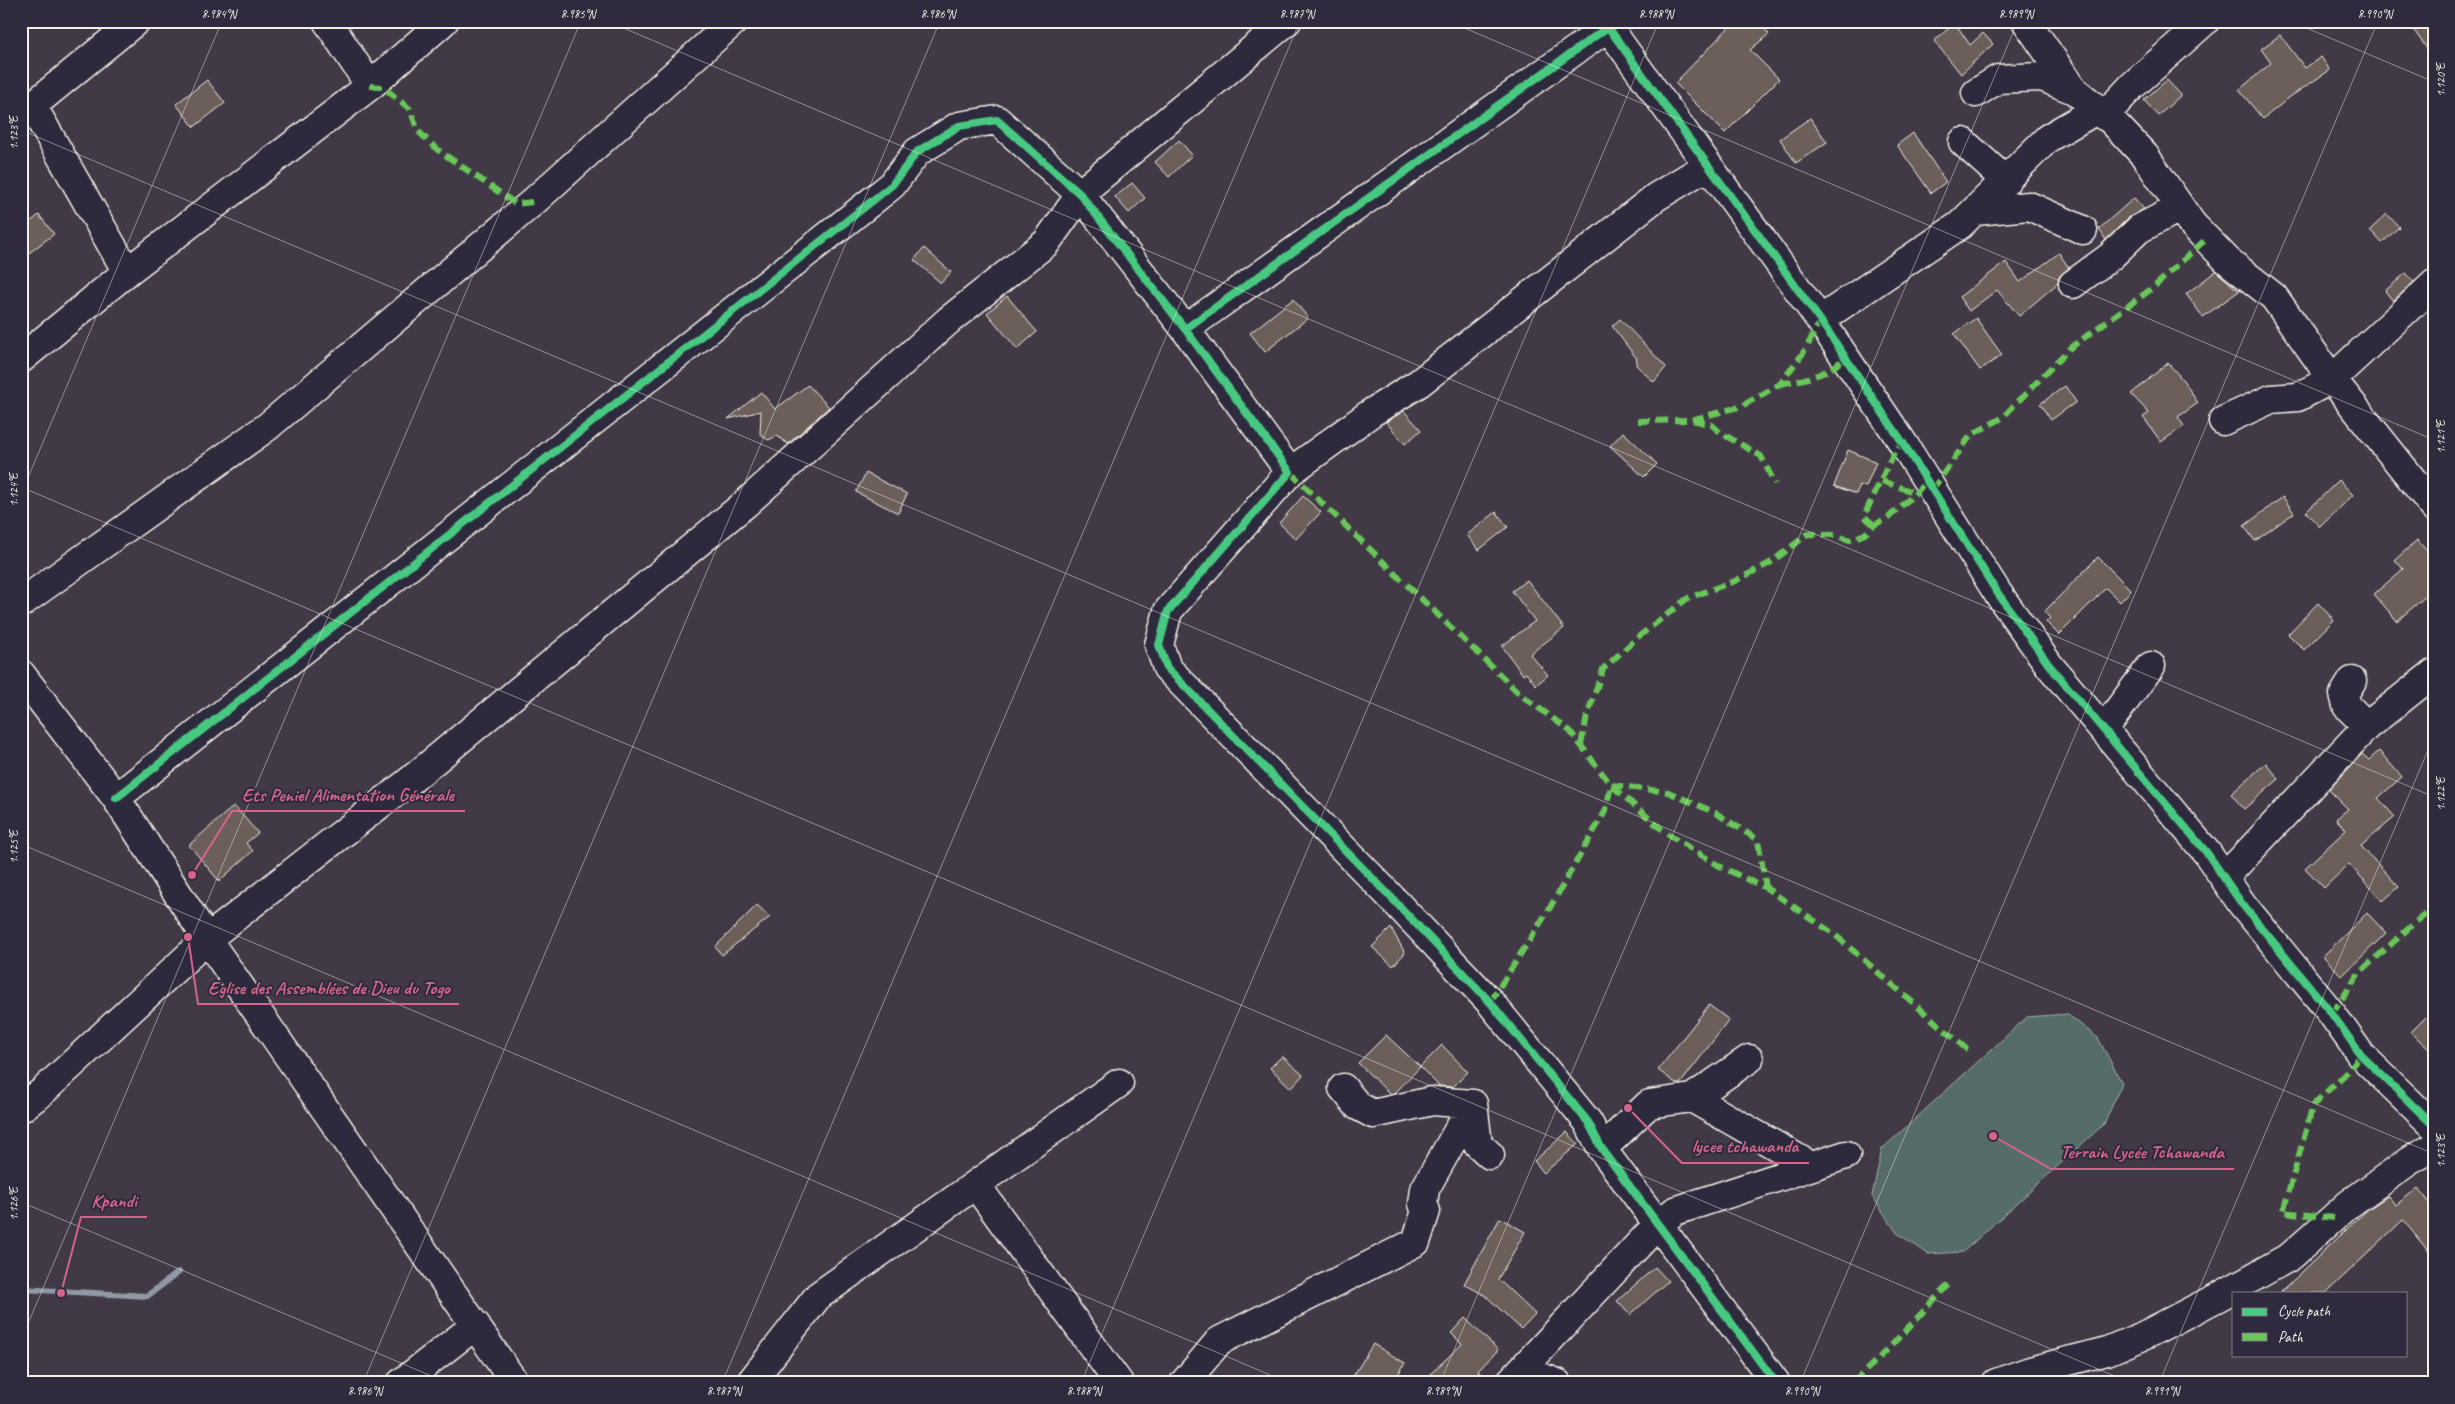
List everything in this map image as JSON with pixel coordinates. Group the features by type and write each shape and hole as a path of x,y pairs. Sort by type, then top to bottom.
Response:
{"street":[{"path":"128,272 27,111 136,21"},
{"path":"327,21 370,86"},
{"path":"21,359 128,272 370,86 444,21"},
{"path":"21,603 267,427 534,202 734,21"},
{"path":"21,1108 41,1093 207,939 406,784 745,504 949,320 1046,243 1080,194 1287,21"},
{"path":"2026,21 2074,90 2145,156 2179,208 2228,261 2274,297 2332,379 2434,507"},
{"path":"1820,320 1960,225 2048,138 2100,113 2205,21"},
{"path":"1185,329 1609,23 1707,166 1820,320 1903,443 1997,592 2049,665 2225,877 2248,911 2332,1014 2361,1055 2434,1126"},
{"path":"1976,93 1998,79 2042,77 2074,90"},
{"path":"116,798 872,202 892,185 917,152 958,126 997,120 1080,194 1185,329 1290,472"},
{"path":"1963,142 2006,181"},
{"path":"1707,166 1656,197 1419,383 1372,413 1290,472 1168,611 1159,645 1167,668 1386,892 1490,1002 1588,1122 1602,1149 1776,1383"},
{"path":"1975,211 2029,206 2083,230"},
{"path":"2073,284 2111,256 2139,229 2179,208"},
{"path":"2223,421 2271,399 2298,397 2332,379 2434,284"},
{"path":"2104,729 2151,666"},
{"path":"21,674 116,798 207,939 476,1324 514,1383"},
{"path":"2225,877 2366,726 2434,674"},
{"path":"2352,682 2344,694 2348,706 2366,726"},
{"path":"1602,1149 1649,1104 1692,1098 1750,1059"},
{"path":"750,1383 818,1296 1119,1082"},
{"path":"1343,1088 1358,1106 1373,1114 1432,1101 1473,1104"},
{"path":"1692,1098 1811,1166"},
{"path":"1473,1104 1478,1144 1490,1155"},
{"path":"1184,1383 1219,1341 1416,1242 1426,1211 1423,1204 1425,1189 1473,1104"},
{"path":"1996,1383 2030,1371 2107,1351 2143,1336 2220,1296 2291,1256 2349,1204 2428,1154"},
{"path":"1516,1377 1658,1224 1675,1211 1846,1155"},
{"path":"976,1185 1119,1383"},
{"path":"401,1383 476,1324"},
{"path":"1516,1377 1557,1383"}],"green space":[{"path":"2067,1014 2098,1038 2122,1083 2104,1124 1963,1252 1928,1254 1897,1233 1872,1196 1882,1149 2027,1017"}],"building":[{"path":"1735,21 1758,21 1769,34 1750,50 1779,79 1725,133 1675,83"},
{"path":"2407,21 2434,21 2434,58"},
{"path":"1955,23 1970,45 1983,33 1993,44 1961,74 1934,41"},
{"path":"2280,35 2305,68 2321,57 2330,70 2290,97 2263,119 2239,90 2271,63 2261,49"},
{"path":"207,80 225,103 194,127 176,104"},
{"path":"2167,80 2181,95 2158,116 2144,100"},
{"path":"1810,118 1827,142 1796,163 1780,139"},
{"path":"1913,133 1946,182 1931,193 1897,145"},
{"path":"1179,140 1192,155 1169,177 1155,162"},
{"path":"1132,183 1145,198 1129,213 1115,197"},
{"path":"2134,198 2144,209 2128,218 2106,240 2099,229"},
{"path":"2387,214 2399,227 2382,243 2370,230"},
{"path":"39,215 54,234 21,259 21,229"},
{"path":"924,248 951,272 941,283 914,260"},
{"path":"2059,253 2069,268 2059,277 2058,283 2019,316 1997,290 1969,311 1959,297 2006,262 2020,282"},
{"path":"2216,271 2239,291 2203,317 2186,294"},
{"path":"2406,273 2414,282 2393,301 2385,291"},
{"path":"1007,296 1037,332 1017,349 987,313"},
{"path":"1293,299 1308,318 1265,352 1250,333"},
{"path":"1976,318 2002,355 1980,370 1954,334"},
{"path":"1620,319 1666,367 1654,382 1636,365 1637,359 1612,326"},
{"path":"2168,363 2183,380 2198,403 2178,417 2184,426 2161,442 2143,417 2149,413 2131,394"},
{"path":"808,385 829,407 788,444 777,436 768,440 760,434 761,411 728,419 761,392 775,409"},
{"path":"2065,386 2076,402 2051,420 2040,404"},
{"path":"1404,411 1421,430 1405,444 1386,422"},
{"path":"1623,432 1657,464 1644,477 1610,446"},
{"path":"1848,450 1876,462 1866,487 1860,485 1856,494 1834,486"},
{"path":"866,473 907,494 898,513 856,492"},
{"path":"2339,480 2353,495 2320,527 2306,512"},
{"path":"1303,496 1321,512 1296,539 1279,523"},
{"path":"2283,497 2294,513 2255,541 2244,526"},
{"path":"1496,512 1508,527 1479,550 1467,535"},
{"path":"2417,540 2434,559 2434,589 2397,621 2374,594 2403,569 2395,560"},
{"path":"2098,557 2131,590 2120,602 2106,588 2059,635 2046,622 2050,618 2044,612"},
{"path":"1527,580 1564,628 1530,654 1548,675 1536,685 1526,673 1523,675 1502,646 1535,621 1512,591"},
{"path":"2318,603 2334,620 2304,650 2288,634"},
{"path":"2379,751 2402,777 2378,798 2395,817 2361,846 2399,887 2383,901 2349,864 2324,888 2305,868 2346,830 2336,819 2348,809 2329,790 2362,754 2369,760"},
{"path":"2266,763 2279,779 2244,809 2231,794"},
{"path":"234,806 258,833 246,843 253,851 219,881 189,845"},
{"path":"757,905 770,917 722,955 715,947"},
{"path":"2367,913 2386,933 2342,976 2323,956"},
{"path":"1391,928 1405,953 1393,966 1372,947"},
{"path":"1709,1005 1729,1020 1680,1084 1677,1084 1658,1070"},
{"path":"2434,1009 2434,1054 2411,1032"},
{"path":"1386,1035 1420,1067 1395,1093 1390,1094 1358,1063"},
{"path":"1442,1045 1468,1072 1453,1087 1439,1086 1420,1067"},
{"path":"1282,1056 1303,1075 1291,1088 1270,1068"},
{"path":"1567,1132 1578,1144 1544,1173 1534,1161"},
{"path":"2418,1188 2434,1208 2434,1258 2403,1220 2327,1292 2281,1292 2367,1210 2388,1196 2396,1205"},
{"path":"1500,1218 1525,1232 1498,1279 1535,1314 1521,1329 1486,1296 1464,1284"},
{"path":"1655,1267 1668,1281 1630,1315 1617,1301"},
{"path":"1465,1318 1498,1350 1478,1371 1489,1383 1436,1383 1429,1375 1462,1344 1451,1333"},
{"path":"1373,1344 1405,1363 1393,1383 1349,1383"}],"waterway":[{"path":"21,1289 147,1296 179,1272"}],"marked path":[{"path":"370,86 383,87 410,109 418,131 438,150 516,204 533,202"},
{"path":"1932,490 1971,435 2002,418 2070,348 2154,287 2206,239"},
{"path":"1638,421 1691,420 1742,406 1780,384 1806,349 1820,320"},
{"path":"1780,384 1823,373 1845,357"},
{"path":"1693,420 1712,425 1721,433 1761,456 1775,484"},
{"path":"1874,525 1864,516 1895,450 1903,443"},
{"path":"1290,472 1521,695 1570,731 1611,785 1668,792 1716,813 1758,840 1766,888"},
{"path":"1581,745 1587,716 1603,669 1638,637 1688,598 1735,581 1770,563 1808,534 1833,535 1850,540 1865,534 1874,525 1888,518 1916,493 1927,480"},
{"path":"1882,481 1916,493"},
{"path":"1490,1002 1548,911 1606,810 1611,785 1667,834 1721,867 1766,888 1834,934 1971,1053"},
{"path":"2332,1014 2359,973 2434,908"},
{"path":"2334,1218 2283,1212 2313,1105 2345,1074 2361,1055"},
{"path":"1853,1383 1948,1285"}],"cycle path":[{"path":"1185,329 1608,27 1820,320 1903,443 1997,592 2049,665 2207,853 2242,904 2332,1014 2361,1055 2434,1126"},
{"path":"116,798 892,185 917,152 959,126 997,120 1080,194 1185,329 1290,472 1168,611 1159,645 1167,668 1386,892 1490,1002 1588,1122 1602,1149 1776,1383"}],"place":[{"name":"Ets Peniel Alimentation Générale","path":"192,875"},
{"name":"Eglise des Assemblées de Dieu du Togo","path":"188,937"},
{"name":"lycee tchawanda","path":"1628,1108"},
{"name":"Terrain Lycée Tchawanda","path":"1993,1136"},
{"name":"Kpandi","path":"61,1293"}]}
